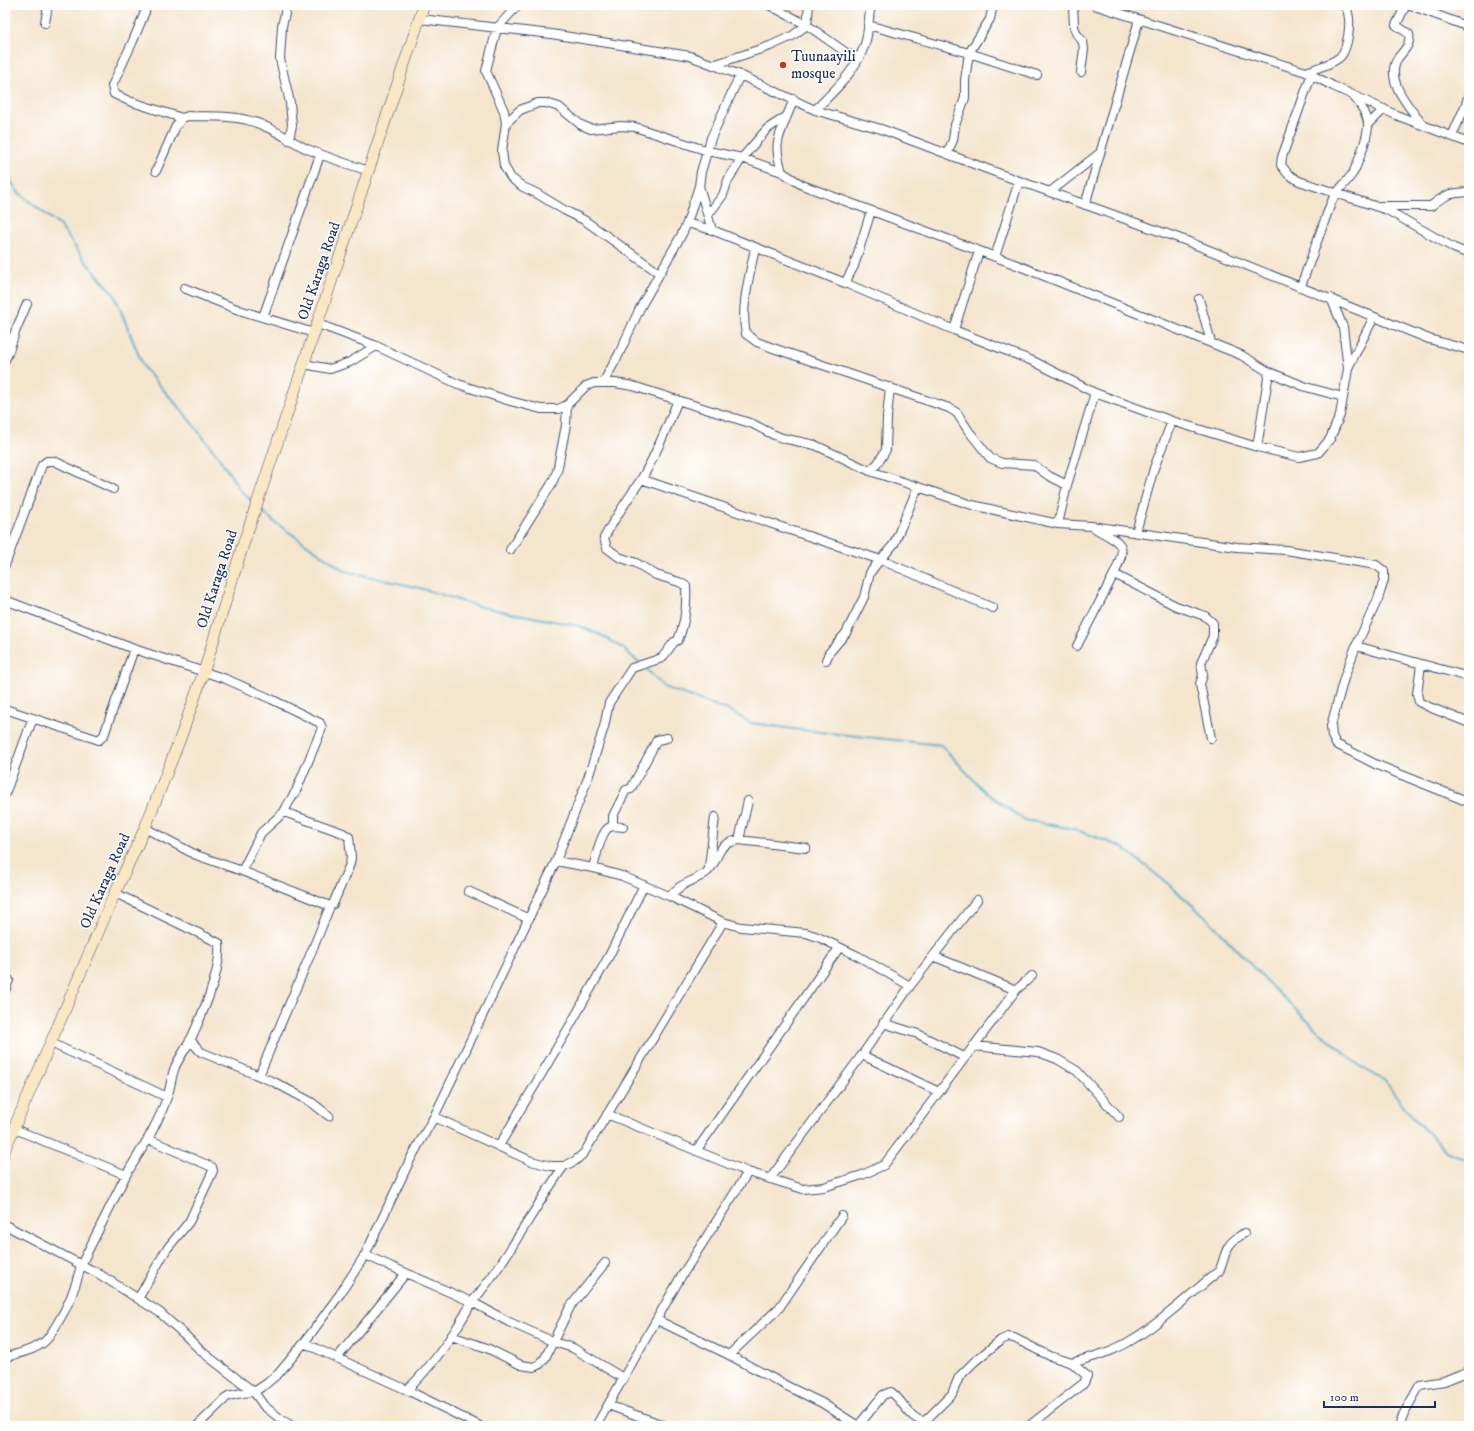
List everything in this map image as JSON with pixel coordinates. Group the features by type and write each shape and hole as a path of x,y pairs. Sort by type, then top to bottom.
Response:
{"street":[{"path":"45,23 48,5"},
{"path":"146,5 145,12 133,41 112,86 114,94 129,101 182,118"},
{"path":"287,5 282,26 280,59 290,103 292,125 289,140"},
{"name":"Old Karaga Road","path":"5,1149 10,1127 51,1043 115,893 145,828 204,671 240,554 261,496 424,5"},
{"path":"518,5 497,28 486,72 504,111 506,123 502,151 504,166 511,178 523,188 536,193 584,220 659,273"},
{"path":"769,5 807,25 848,54 859,58"},
{"path":"713,65 770,46 792,36 807,25 809,5"},
{"path":"815,110 848,76 859,58 864,47 871,5"},
{"path":"947,154 953,140 955,125 965,98 965,80 969,53 990,19 993,5"},
{"path":"1073,5 1074,26 1076,33 1083,42 1084,48 1081,72"},
{"path":"1094,5 1255,55 1309,74 1384,109 1469,143"},
{"path":"1343,5 1348,11 1350,27 1347,40 1341,55 1334,61 1309,74 1282,157 1281,165 1288,174 1299,181 1386,210 1454,248 1469,254"},
{"path":"1406,5 1396,25 1409,34 1410,39 1406,50 1397,61 1394,71 1397,85 1405,102 1422,125"},
{"path":"1410,5 1431,9 1469,27"},
{"path":"420,19 551,34 690,56 740,75 815,110 881,129 1019,181 1184,240 1331,298 1429,339 1469,350"},
{"path":"1085,205 1140,20"},
{"path":"868,24 969,53 1037,75"},
{"path":"603,383 619,354 640,308 676,246 687,223 699,186 701,172 711,138 740,75"},
{"path":"1452,136 1469,94"},
{"path":"1301,286 1331,203 1336,193 1353,173 1363,148 1368,124 1366,115 1353,95"},
{"path":"782,172 777,156 776,146 794,99"},
{"path":"506,123 520,110 538,103 546,103 559,107 581,125 591,129 621,126 635,127 708,151 742,158 782,172 802,185 995,257 1212,342 1241,355 1269,372 1306,387 1343,397"},
{"path":"1368,124 1384,109"},
{"path":"156,170 176,126 182,118 188,116 247,120 272,129 289,140 320,155 369,171"},
{"path":"708,215 723,195 728,180 742,158 767,130 787,116"},
{"path":"1050,192 1100,153"},
{"path":"262,317 320,155"},
{"path":"995,257 1019,181"},
{"path":"699,186 712,230"},
{"path":"1375,206 1431,206 1442,197 1455,193 1469,192"},
{"path":"845,283 854,266 871,211"},
{"path":"687,223 712,230 845,283 954,330 1035,362 1095,393 1172,421 1257,447 1299,457 1318,452 1330,438 1340,415 1348,369 1374,317"},
{"path":"756,248 744,313 743,324 746,334 757,342 773,348 949,408 957,413 990,458 1002,463 1034,465 1049,476 1067,485"},
{"path":"954,330 979,251"},
{"path":"184,288 238,310 262,317 316,328 376,346 458,384 510,402 541,409 558,409 567,405 586,386 603,383 633,386 753,424 782,438 815,445 870,472 972,505 1058,524 1091,526 1237,547 1286,550 1376,565 1384,571 1384,580 1378,599 1356,646 1344,678 1331,726 1332,736 1336,744 1377,765 1469,802"},
{"path":"1331,298 1343,327 1348,369"},
{"path":"1199,299 1212,342"},
{"path":"5,360 14,332 27,304"},
{"path":"304,364 330,369 350,362 376,346"},
{"path":"1257,447 1269,372"},
{"path":"870,472 883,457 886,450 890,387"},
{"path":"1058,524 1067,485 1095,393"},
{"path":"197,1426 228,1396 254,1392 279,1373 304,1343 340,1294 365,1255 411,1158 434,1117 556,862 588,778 604,727 609,703 632,668 662,658 674,642 678,640 682,630 687,594 686,586 656,574 636,563 619,557 607,548 604,538 661,444 678,400"},
{"path":"510,550 551,485 557,472 566,425 567,405"},
{"path":"1136,532 1154,468 1172,421"},
{"path":"5,565 42,465 47,461 54,462 113,489"},
{"path":"641,478 881,560 993,608"},
{"path":"826,660 829,653 846,633 864,597 870,574 894,544 918,487"},
{"path":"1076,646 1122,558 1122,547 1118,542 1091,526"},
{"path":"1114,574 1176,606 1205,616 1213,622 1213,636 1201,664 1203,675 1200,684 1211,738"},
{"path":"5,600 134,649 226,678 320,723 322,728 296,791 284,812 261,833 242,871"},
{"path":"1356,646 1469,677"},
{"path":"5,709 99,740 104,735 134,649"},
{"path":"1421,665 1417,694 1420,702 1467,722"},
{"path":"5,794 8,775 33,718"},
{"path":"613,826 613,816 626,790 631,789 634,785 657,740 667,738"},
{"path":"739,840 748,801"},
{"path":"259,1076 330,906 334,904 350,864 351,857 349,837 343,833 284,812"},
{"path":"709,870 715,817"},
{"path":"593,868 602,837 606,829 613,826 623,827"},
{"path":"145,828 196,854 330,906"},
{"path":"669,896 680,887 702,876 709,870 720,848 729,842 739,840 806,848"},
{"path":"556,862 593,868 644,885 723,922 741,927 806,933 818,937 910,986"},
{"path":"499,1146 609,956 644,885"},
{"path":"468,891 529,919"},
{"path":"7,1357 36,1347 44,1342 51,1334 69,1305 78,1280 81,1265 126,1175 148,1139 167,1097 175,1067 190,1040 207,1002 216,971 220,951 219,943 115,893"},
{"path":"770,1179 862,1055 910,986 977,900"},
{"path":"434,1117 531,1161 550,1166 564,1166 575,1161 584,1153 723,922"},
{"path":"696,1151 840,948"},
{"path":"933,956 1016,990"},
{"path":"607,1114 748,1172 803,1189 824,1187 862,1175 884,1165 1016,990 1032,976"},
{"path":"5,979 7,978 9,980 5,991"},
{"path":"883,1023 918,1034 964,1057"},
{"path":"190,1040 201,1052 274,1082 311,1102 329,1116"},
{"path":"51,1043 167,1097"},
{"path":"973,1046 1038,1052 1057,1059 1077,1071 1119,1118"},
{"path":"862,1055 938,1092"},
{"path":"10,1127 126,1175"},
{"path":"138,1299 166,1250 189,1222 213,1171 212,1167 148,1139"},
{"path":"407,1390 426,1371 451,1336 472,1302 488,1284 505,1260 545,1192 564,1166"},
{"path":"596,1426 679,1280 748,1172"},
{"path":"729,1355 779,1308 842,1216"},
{"path":"5,1225 81,1265 159,1312 201,1351 254,1392 264,1406 292,1426"},
{"path":"1072,1363 1099,1355 1129,1342 1160,1321 1219,1270 1224,1264 1228,1246 1232,1241 1244,1233"},
{"path":"365,1255 472,1302 509,1322 554,1342 573,1348 623,1378"},
{"path":"451,1336 487,1348 521,1365 534,1367 540,1364 545,1358 570,1308 605,1263"},
{"path":"337,1358 406,1274"},
{"path":"657,1320 822,1403 858,1426 883,1395 891,1392 896,1395 905,1408 919,1420 925,1421 952,1394 959,1377 974,1362 1002,1340 1008,1337 1014,1338 1050,1356 1072,1363 1087,1376 1084,1383 1029,1426"},
{"path":"304,1343 407,1390 480,1426"},
{"path":"1399,1426 1404,1413 1420,1385 1444,1381 1469,1371"},
{"path":"608,1405 666,1426"}],"waterway":[{"path":"5,171 18,192 60,226 86,262 114,294 144,368 184,413 217,455 241,491 253,502"},
{"path":"259,508 273,521 345,571 420,588 481,607 579,626 601,635 624,649 639,663"},
{"path":"643,666 664,687 728,710 751,723 801,730 941,745 986,793 1025,820 1074,829 1122,847 1206,917 1269,984 1316,1029 1361,1067 1384,1080 1414,1119 1446,1151 1469,1161"}],"place":[{"name":"Tuunaayili mosque","path":"783,65"}]}
